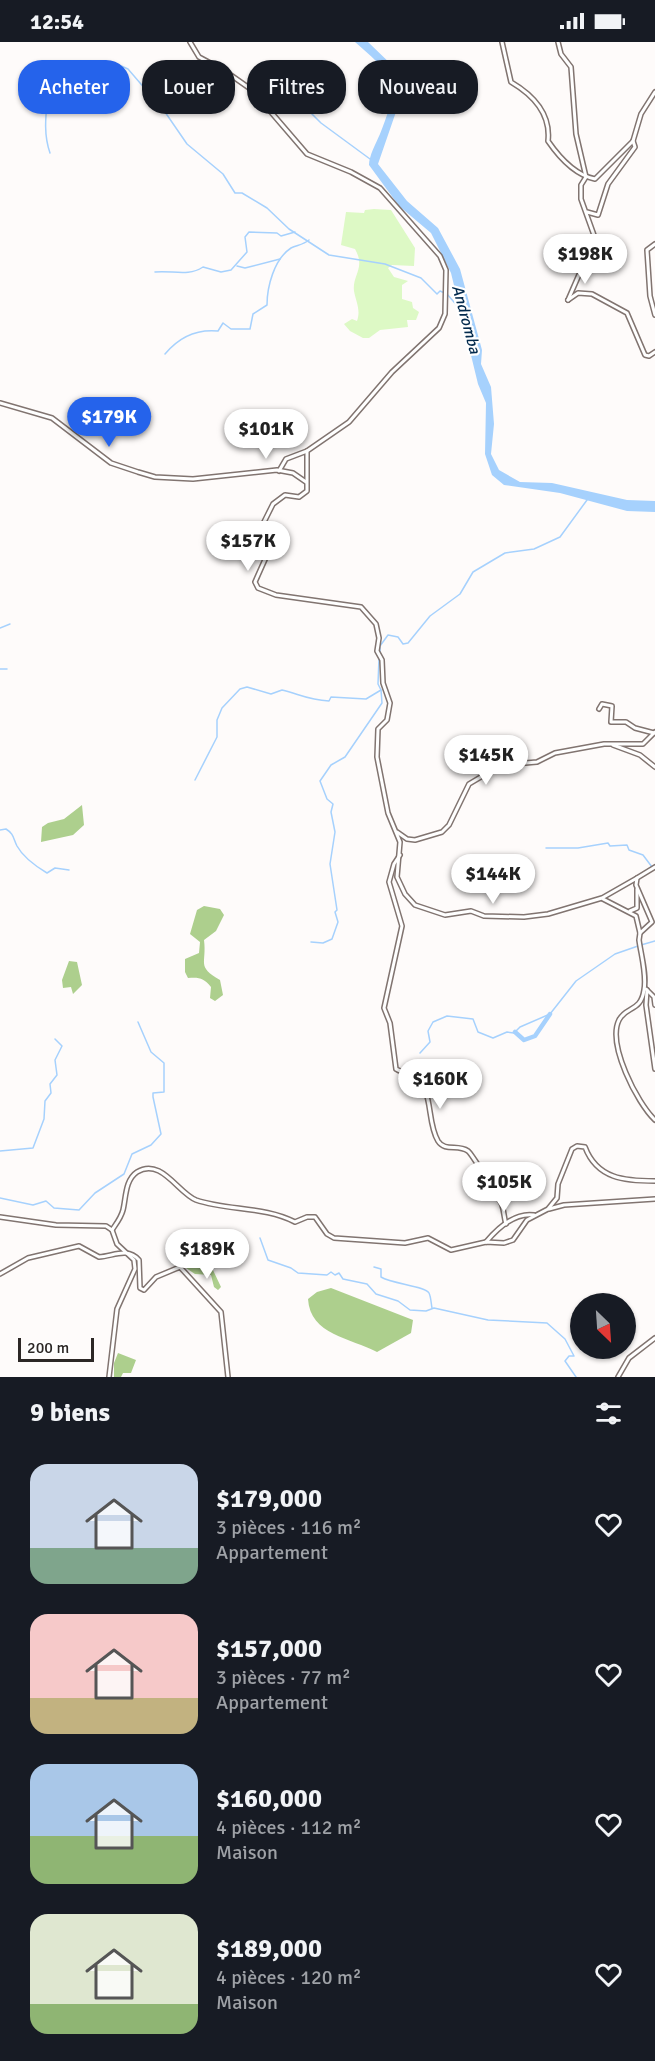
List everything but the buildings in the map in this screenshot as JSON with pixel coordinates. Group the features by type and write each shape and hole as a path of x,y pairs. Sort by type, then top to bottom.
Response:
{"street":[{"path":"190,42 199,57 225,71 252,90 307,154 351,172 380,188 440,256 446,270 445,314 436,332 392,372 349,422 307,451 286,459 279,471"},
{"path":"502,42 511,82 525,90 543,110 549,129 548,141 559,156 585,177 595,179 633,141 641,114 655,92"},
{"path":"558,42 561,54 571,67 576,134 585,177 581,185 581,199 594,238 568,300 578,293 592,294 627,313 645,355 650,356 655,352"},
{"path":"586,212 598,215 608,184 635,147 633,141"},
{"path":"655,244 647,250 650,296 655,315"},
{"path":"0,403 47,416 111,464 155,477 193,479 279,471 293,473 306,482"},
{"path":"307,451 307,492 303,495 285,495 277,500 269,512 264,525 267,555 255,584 276,595 361,608 376,624 379,638 377,651 382,660 383,683 390,704 387,720 378,729 377,757 388,813 397,832 400,855 398,877 411,902 445,915 471,911 479,915 493,916 524,917 548,914 602,898 655,867"},
{"path":"599,709 602,704 612,706 612,722 626,722 635,728 655,733"},
{"path":"397,832 407,839 415,840 442,832 449,825 469,784 501,765 530,763 555,753 611,744 643,744 655,733"},
{"path":"611,744 640,754 655,767"},
{"path":"400,855 394,864 388,882 402,926 384,1008 390,1023 396,1069 409,1073 423,1085 429,1101 431,1129 439,1144 464,1149 471,1154 501,1202 506,1224"},
{"path":"628,910 637,908 637,878"},
{"path":"638,888 652,922 640,933"},
{"path":"602,898 628,910 638,920 655,1069"},
{"path":"645,984 640,1003 619,1020 616,1033 632,1091 655,1120"},
{"path":"647,990 654,997 655,1005"},
{"path":"548,1209 557,1198 558,1184 572,1149 576,1146 585,1147 594,1165 608,1174 621,1179 655,1181"},
{"path":"109,1377 118,1302 136,1266 134,1260 113,1239 112,1230 123,1211 130,1179 137,1172 150,1168 161,1172 198,1200 276,1212 295,1222 307,1216 315,1217 327,1234 334,1238 405,1243 428,1238 451,1250 486,1242 504,1244 513,1240 527,1220 548,1209 564,1205 655,1199"},
{"path":"486,1242 506,1224 524,1213 535,1215"},
{"path":"0,1217 56,1226 99,1225 112,1230"},
{"path":"0,1274 28,1258 64,1248 84,1247 93,1256 99,1257 134,1254 140,1260 141,1288 147,1289 156,1276 180,1267 214,1302 223,1318 228,1377"},
{"path":"618,1377 629,1358 655,1338"}],"green space":[{"path":"365,210 391,210 415,248 414,266 392,265 388,268 394,277 408,281 402,285 402,299 412,302 413,308 419,312 416,320 407,320 408,327 380,330 369,338 363,338 350,331 344,324 352,319 357,321 358,317 354,285 359,261 355,249 341,245 346,212 364,213"},
{"path":"82,805 84,825 73,835 41,842 42,827 64,819"},
{"path":"204,906 220,909 224,915 216,931 204,940 205,968 220,980 223,995 215,1001 210,998 211,987 206,982 201,979 188,978 185,972 185,959 199,953 200,942 190,934 197,910"},
{"path":"69,961 77,962 82,985 73,994 71,987 63,988 62,980"},
{"path":"184,1244 189,1248 190,1261 212,1268 221,1287 218,1290 214,1287 211,1275 195,1274 180,1264 176,1248"},
{"path":"331,1288 413,1320 411,1333 377,1352 334,1334 316,1320 310,1311 308,1299 317,1292"},
{"path":"118,1353 136,1360 131,1373 123,1373 121,1377 114,1377 114,1363"}],"water":[{"path":"355,42 368,42 387,60 375,60"},
{"name":"Andromba","path":"388,114 395,114 378,164 407,201 438,228 460,269 482,350 481,364 491,387 494,424 491,454 499,470 520,482 552,483 627,500 655,501 655,512 627,511 560,493 504,485 492,475 485,454 486,403 478,384 451,273 431,233 399,206 369,165 371,154"}],"waterway":[{"name":"Andromba","path":"50,153 46,131 48,93 58,91 68,79 83,79 112,62 128,69 165,112 187,144 223,174 235,193 242,193 267,208 289,229 329,255 385,264 421,278 437,294 440,291 447,294 460,309"},
{"path":"312,114 370,159"},
{"path":"155,272 192,272 203,267 221,272 231,270 247,252 245,237 249,232 277,233 281,236 295,232"},
{"path":"165,354 189,335 203,331 218,331 223,323 231,329 250,329 253,314 267,305 270,282 280,259 291,248 309,240"},
{"path":"237,266 245,268 280,259"},
{"path":"380,654 380,646 388,635 398,637 403,644 408,643 430,616 460,594 473,572 505,553 534,549 560,537 587,500"},
{"path":"0,628 10,624"},
{"path":"195,780 217,737 217,720 222,708 240,689 247,687 271,694 282,690 329,701 331,697 366,699 381,690 378,684 379,658"},
{"path":"0,669 7,669"},
{"path":"311,942 323,943 332,939 338,922 330,864 335,832 331,812 333,804 327,799 320,781 331,765 345,757 382,703 381,690"},
{"path":"0,830 9,831 23,854 47,873 55,868 69,870"},
{"path":"546,848 578,848 608,843 610,846 627,845 629,850 643,855 652,867"},
{"path":"641,945 655,941"},
{"path":"420,1053 430,1042 428,1031 433,1022 447,1016 473,1019 478,1032 493,1038 507,1032 514,1033 520,1027 550,1014 576,981 615,954 638,946"},
{"path":"515,1032 524,1040 535,1036 550,1014"},
{"path":"0,1198 33,1205 46,1201 54,1208 79,1210 95,1193 124,1174 132,1154 151,1145 161,1134 153,1093 164,1092 164,1063 151,1052 138,1022"},
{"path":"0,1151 33,1148 44,1119 45,1101 51,1093 50,1084 57,1075 55,1060 62,1046 55,1039"},
{"path":"260,1238 268,1260 291,1268 298,1273 327,1275 331,1272 335,1275 339,1273 343,1279 367,1284 376,1294 398,1301 410,1310 426,1311 434,1308 488,1320 547,1323 565,1339 574,1356 569,1356 565,1361 576,1377"},
{"path":"374,1267 381,1269 381,1277 429,1293 432,1308"}]}
